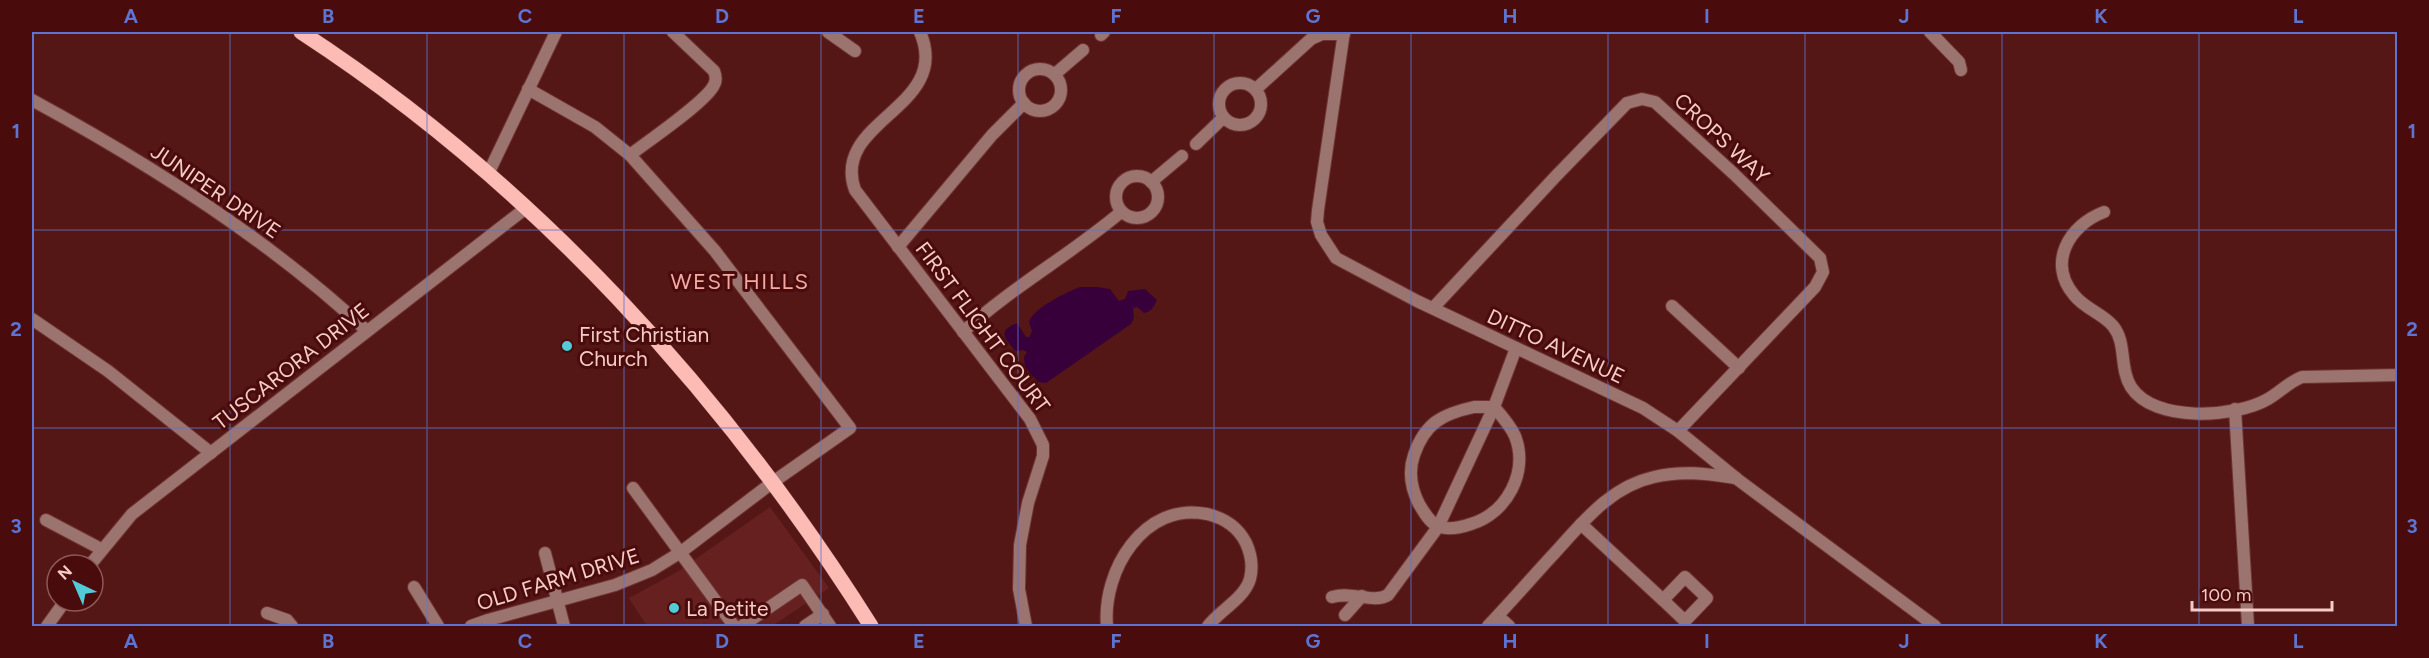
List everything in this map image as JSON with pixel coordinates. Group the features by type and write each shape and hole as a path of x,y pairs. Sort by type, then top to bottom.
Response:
{"main road":[{"path":"301,32 371,80 488,174 600,281 723,417 810,533 871,627"}],"street":[{"path":"488,174 556,32"},
{"path":"528,89 595,127 630,155 692,108 714,86 716,78 714,71 673,32"},
{"path":"828,32 855,51"},
{"name":"FIRST FLIGHT COURT","path":"920,32 926,56 924,70 914,90 862,140 851,169 855,190 1030,419 1043,445 1043,456 1028,503 1020,544 1019,589 1026,627"},
{"path":"1930,32 1959,62 1961,70"},
{"path":"1256,89 1311,39 1322,34 1344,33"},
{"name":"DITTO AVENUE","path":"1344,33 1317,222 1321,235 1336,258 1433,308 1643,408 1678,432 1935,627"},
{"path":"1055,74 1083,50"},
{"path":"1035,68 1046,69 1055,74 1062,90 1054,106 1039,111 1030,109 1024,104 1019,94 1020,83 1026,74 1035,68"},
{"path":"1236,82 1247,83 1256,89 1262,99 1261,110 1255,120 1244,125 1233,124 1223,118 1219,108 1220,97 1226,87 1236,82"},
{"name":"CROPS WAY","path":"1433,308 1621,110 1634,100 1647,99 1655,102 1734,174 1820,258 1823,272 1815,287 1678,432"},
{"name":"JUNIPER DRIVE","path":"32,100 112,145 186,192 268,250 367,331"},
{"path":"898,247 992,135 1024,104"},
{"path":"1196,144 1223,118"},
{"name":"OLD FARM DRIVE","path":"471,627 488,620 635,578 681,552 773,482 850,428 715,251 630,155"},
{"path":"1151,182 1182,156"},
{"path":"1131,177 1142,177 1151,182 1158,197 1151,213 1136,219 1121,212 1116,202 1116,191 1122,182 1131,177"},
{"name":"TUSCARORA DRIVE","path":"98,553 132,514 526,208"},
{"path":"963,332 988,309 1091,237 1121,212"},
{"path":"2104,212 2084,222 2070,237 2065,248 2063,270 2068,288 2074,296 2114,327 2120,338 2123,370 2134,392 2152,404 2171,411 2206,414 2235,409 2268,399 2292,381 2302,377 2397,375"},
{"path":"1672,306 1738,368"},
{"path":"32,319 108,371 211,453"},
{"path":"1332,597 1343,594 1381,599 1388,595 1438,527 1494,407 1516,348"},
{"path":"1474,407 1494,407 1506,420 1518,447 1519,462 1516,480 1509,496 1499,509 1484,520 1450,529 1438,527 1429,519 1414,494 1411,477 1413,459 1419,441 1429,427 1450,412 1474,407"},
{"path":"2235,409 2248,627"},
{"path":"1696,473 1703,451"},
{"path":"1488,627 1598,506 1624,488 1666,474 1696,473 1737,478"},
{"path":"633,488 734,627"},
{"path":"1107,627 1109,590 1118,563 1132,542 1147,529 1171,515 1193,511 1215,516 1229,523 1241,534 1252,565 1250,579 1245,590 1220,611 1208,627"},
{"path":"46,520 101,549"},
{"path":"1581,524 1663,600"},
{"path":"545,553 564,627"},
{"path":"742,627 802,585 830,627"},
{"path":"414,587 438,627"},
{"path":"1345,615 1362,596"},
{"path":"47,627 57,613"},
{"path":"267,613 287,620 292,627"},
{"path":"804,627 823,614"},
{"path":"1498,616 1509,627"}],"shaded area":[{"path":"1080,287 1110,289 1119,301 1125,299 1128,291 1145,289 1157,300 1152,309 1144,313 1137,307 1133,308 1134,318 1131,324 1046,383 1038,382 1025,367 1024,357 1027,352 1015,351 1006,339 1006,329 1017,323 1026,337 1029,337 1032,331 1029,322 1037,311 1051,301"},
{"path":"770,507 829,588 772,626 647,626 629,598 677,572"}],"place":[{"name":"First Christian Church","path":"567,346"},
{"name":"La Petite","path":"674,608"}],"district":[{"name":"WEST HILLS","path":"740,281"}]}
